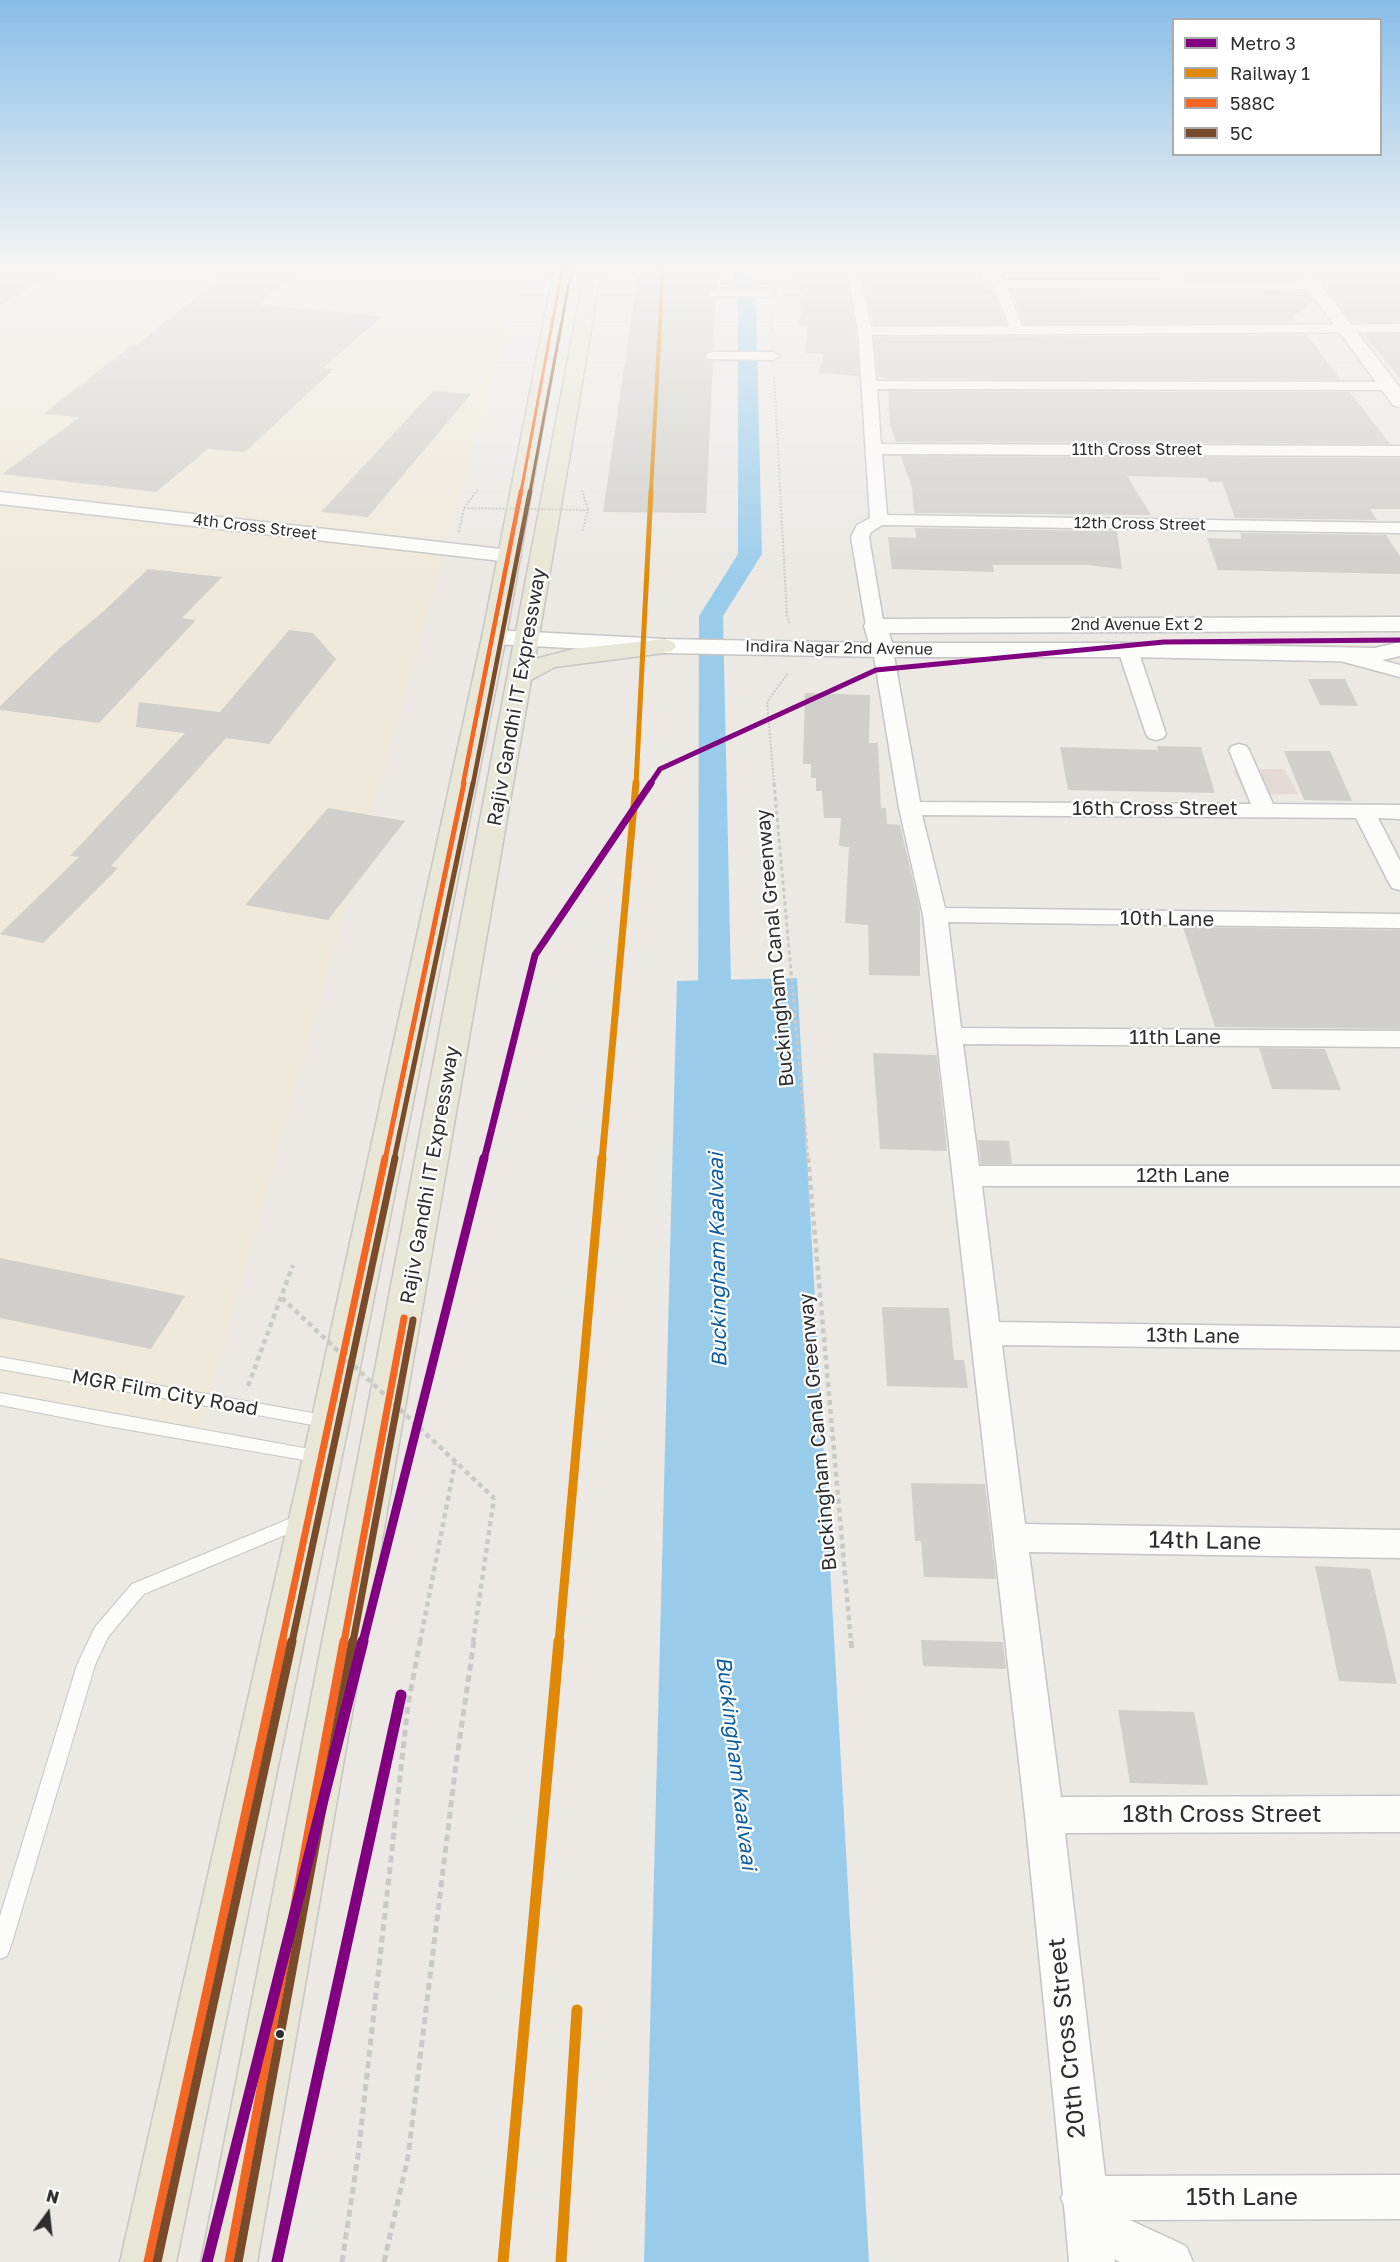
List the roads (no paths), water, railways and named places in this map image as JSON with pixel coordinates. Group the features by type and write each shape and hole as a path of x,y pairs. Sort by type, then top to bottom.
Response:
{"main road":[{"name":"Rajiv Gandhi IT Expressway","path":"148,2262 494,637 544,371"},
{"name":"Rajiv Gandhi IT Expressway","path":"229,2262 575,371"},
{"path":"521,676 548,661 664,646"}],"street":[{"path":"868,371 879,520 863,529 860,537 875,626 883,650"},
{"path":"1378,371 1400,401"},
{"path":"869,385 1389,386"},
{"name":"11th Cross Street","path":"873,449 1400,451"},
{"name":"4th Cross Street","path":"0,498 510,556"},
{"name":"12th Cross Street","path":"879,520 1400,528"},
{"name":"2nd Avenue Ext 2","path":"875,626 1400,624"},
{"name":"Indira Nagar 2nd Avenue","path":"494,637 664,646 883,650 1128,650 1375,655 1400,649"},
{"name":"20th Cross Street","path":"883,650 910,808 935,915 1044,1815 1087,2228"},
{"path":"1128,650 1156,734"},
{"path":"1336,654 1400,671"},
{"path":"1239,750 1264,810"},
{"name":"16th Cross Street","path":"910,808 1400,812"},
{"path":"1363,811 1400,883"},
{"name":"10th Lane","path":"935,915 1400,921"},
{"name":"11th Lane","path":"950,1036 1400,1039"},
{"name":"12th Lane","path":"967,1176 1400,1176"},
{"name":"13th Lane","path":"986,1333 1400,1339"},
{"name":"14th Lane","path":"1010,1538 1400,1544"},
{"name":"18th Cross Street","path":"1044,1815 1400,1814"},
{"name":"15th Lane","path":"1087,2228 1400,2197"},
{"path":"1087,2228 1170,2262"}],"lane":[{"name":"MGR Film City Road","path":"0,1363 240,1406 325,1439"},
{"path":"0,1399 107,1420 325,1439"},
{"path":"0,1949 86,1665 101,1632 138,1589 308,1518"}],"water":[{"path":"797,978 869,2262 644,2262 677,981"}],"waterway":[{"name":"Buckingham Kaalvaai","path":"715,1029 711,616 750,554 748,371"}],"metro line":[{"name":"3","path":"207,2262 535,955 660,769 876,670 1164,642 1400,640"},
{"name":"3","path":"277,2262 401,1695"}],"rail line":[{"name":"1","path":"503,2262 636,785 658,371"},
{"name":"1","path":"561,2262 577,2010"}]}
